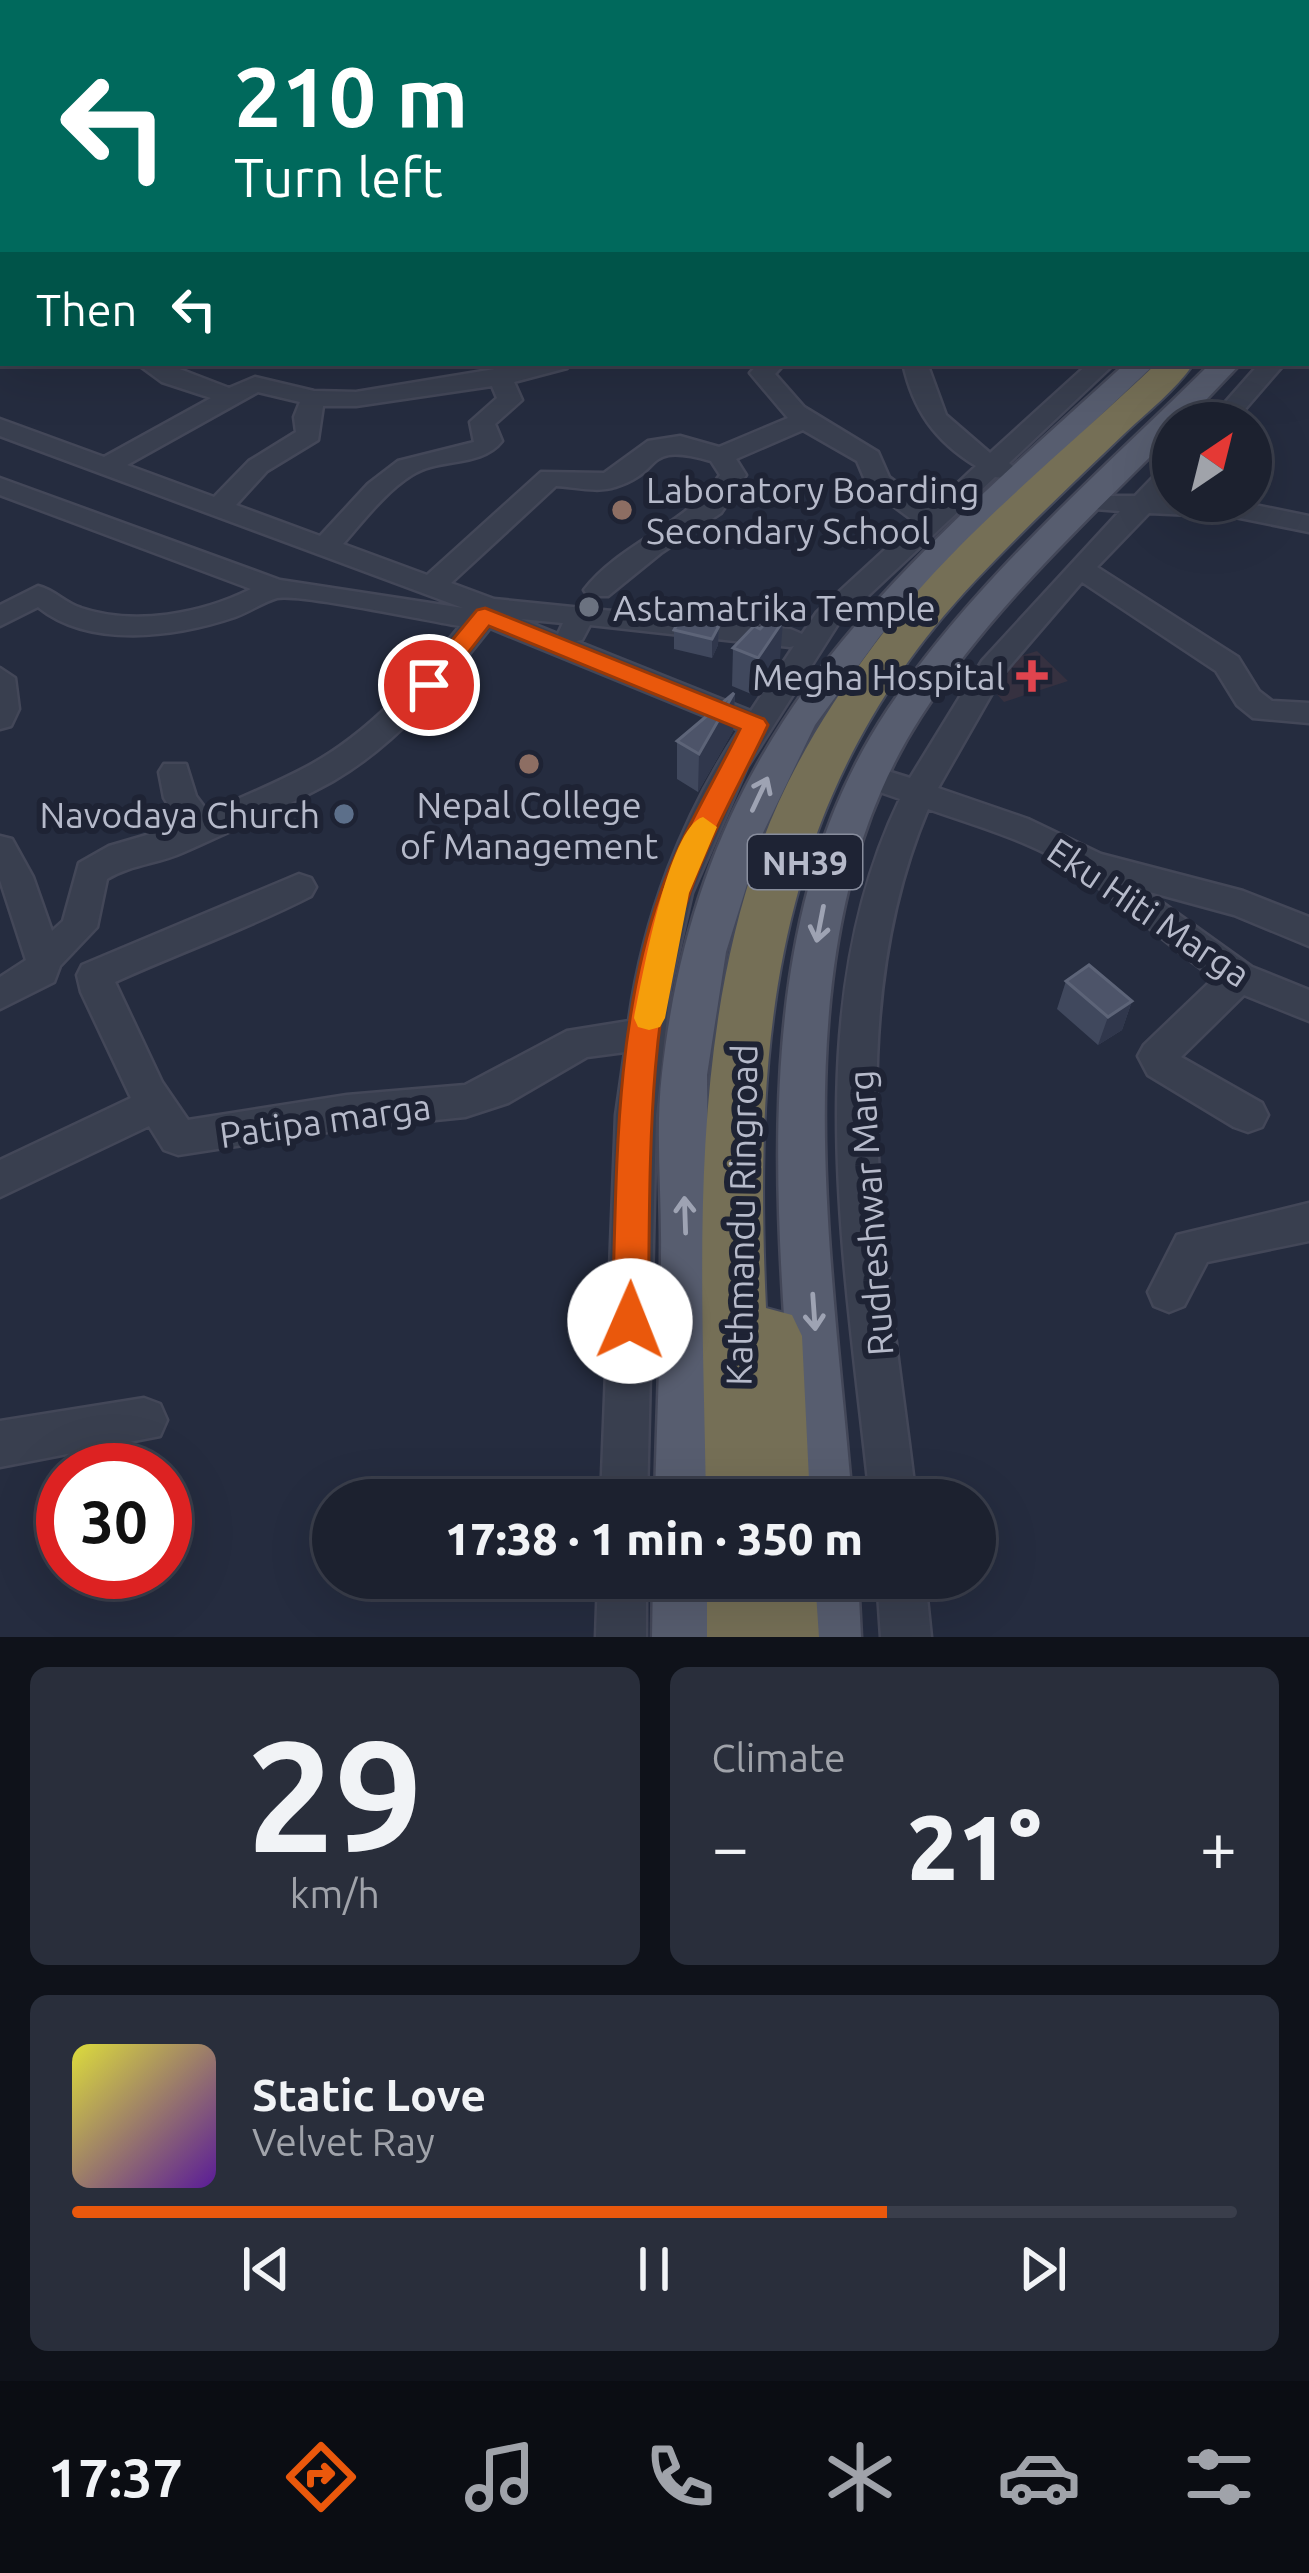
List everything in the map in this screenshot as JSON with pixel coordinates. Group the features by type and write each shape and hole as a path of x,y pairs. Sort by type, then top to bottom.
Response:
{"highway":[{"name":"Kathmandu Ringroad","path":"739,1479 733,1208 739,1067 760,915 782,843 840,726 913,625 1174,366"},
{"name":"Kathmandu Ringroad","path":"775,1479 765,1146 772,1008 786,926 817,823 849,755 896,680 980,583 1195,366"},
{"path":"742,1599 743,1637"},
{"path":"781,1599 783,1637"}],"main road":[{"path":"683,1479 686,1251 681,1136 689,1047 725,877 772,730 930,563 1005,471 1138,366"},
{"path":"823,1479 802,1148 807,1025 821,917 848,824 900,719 943,660 1224,366"},
{"path":"681,1637 682,1599"},
{"path":"830,1599 832,1637"}],"street":[{"path":"153,366 170,377 232,397"},
{"path":"108,465 255,383 314,398 356,399 538,366"},
{"path":"770,366 762,374 770,388 805,420 869,457 877,481 930,520"},
{"path":"916,366 932,419 1005,471"},
{"path":"624,1479 631,1192 652,989 675,893 772,730 810,641 827,618 930,520 1005,471 1100,366"},
{"path":"1238,402 1270,366"},
{"path":"323,549 377,490 407,466 483,448 488,441 482,422 510,400 490,373"},
{"path":"216,510 258,466 309,435 306,417 314,398"},
{"path":"430,586 550,478 610,481 657,446 668,444 721,456 805,420"},
{"path":"0,427 430,586 566,650 772,730"},
{"path":"566,650 589,602 651,547 712,507 733,475 721,456"},
{"path":"0,486 112,532 274,588 485,614 589,602 850,650"},
{"name":"Rudreshwar Marg","path":"891,1479 861,1183 858,1094 868,957 886,875 921,791 974,693 1152,495"},
{"path":"1092,502 1234,509 1309,524"},
{"path":"1082,570 1227,664 1247,698 1264,711 1309,713"},
{"path":"0,617 38,595 67,614 149,626 214,613 274,588"},
{"path":"0,994 41,972 44,960 79,927 91,872 121,855 166,846 323,772 367,741 429,685 485,614"},
{"path":"0,678 4,709 0,719"},
{"path":"176,772 180,798 202,829"},
{"name":"Eku Hiti Marga","path":"868,776 1016,827 1091,864 1145,911 1239,977 1309,1006"},
{"path":"0,848 12,915 44,960"},
{"path":"1091,864 1244,904 1309,932"},
{"name":"Patipa marga","path":"299,887 232,921 200,928 95,975 155,1105 178,1138 347,1112 413,1109 494,1092 580,1042 648,1034"},
{"path":"1239,977 1156,1056 1161,1064 1248,1115"},
{"path":"0,1179 155,1105"},
{"path":"1169,1292 1192,1247 1217,1237 1272,1235 1309,1222"},
{"path":"0,1444 143,1420"},
{"path":"621,1637 622,1599"},
{"path":"903,1599 906,1637"}],"shaded area":[{"name":"Megha Hospital","path":"1037,651 1068,681 1004,702 994,691 1003,687 995,678 1008,674 1003,668 1014,664 1011,659"}],"building":[{"path":"772,617 783,621 758,658 733,648 754,626 760,629"},
{"path":"679,621 719,626 712,639 674,630"},
{"path":"734,693 699,754 677,741"},
{"path":"1089,965 1132,1001 1108,1017 1066,981"}],"slow traffic":[{"path":"649,1018 675,893 703,827"}],"place":[{"name":"Laboratory Boarding Secondary School","path":"622,510"},
{"name":"Astamatrika Temple","path":"589,607"},
{"name":"Megha Hospital","path":"1032,676"},
{"name":"Nepal College of Management","path":"529,764"},
{"name":"Navodaya Church","path":"344,814"}],"route":[{"path":"429,685 485,615 755,725 709,813 675,893 652,989 636,1115 630,1321"}]}
